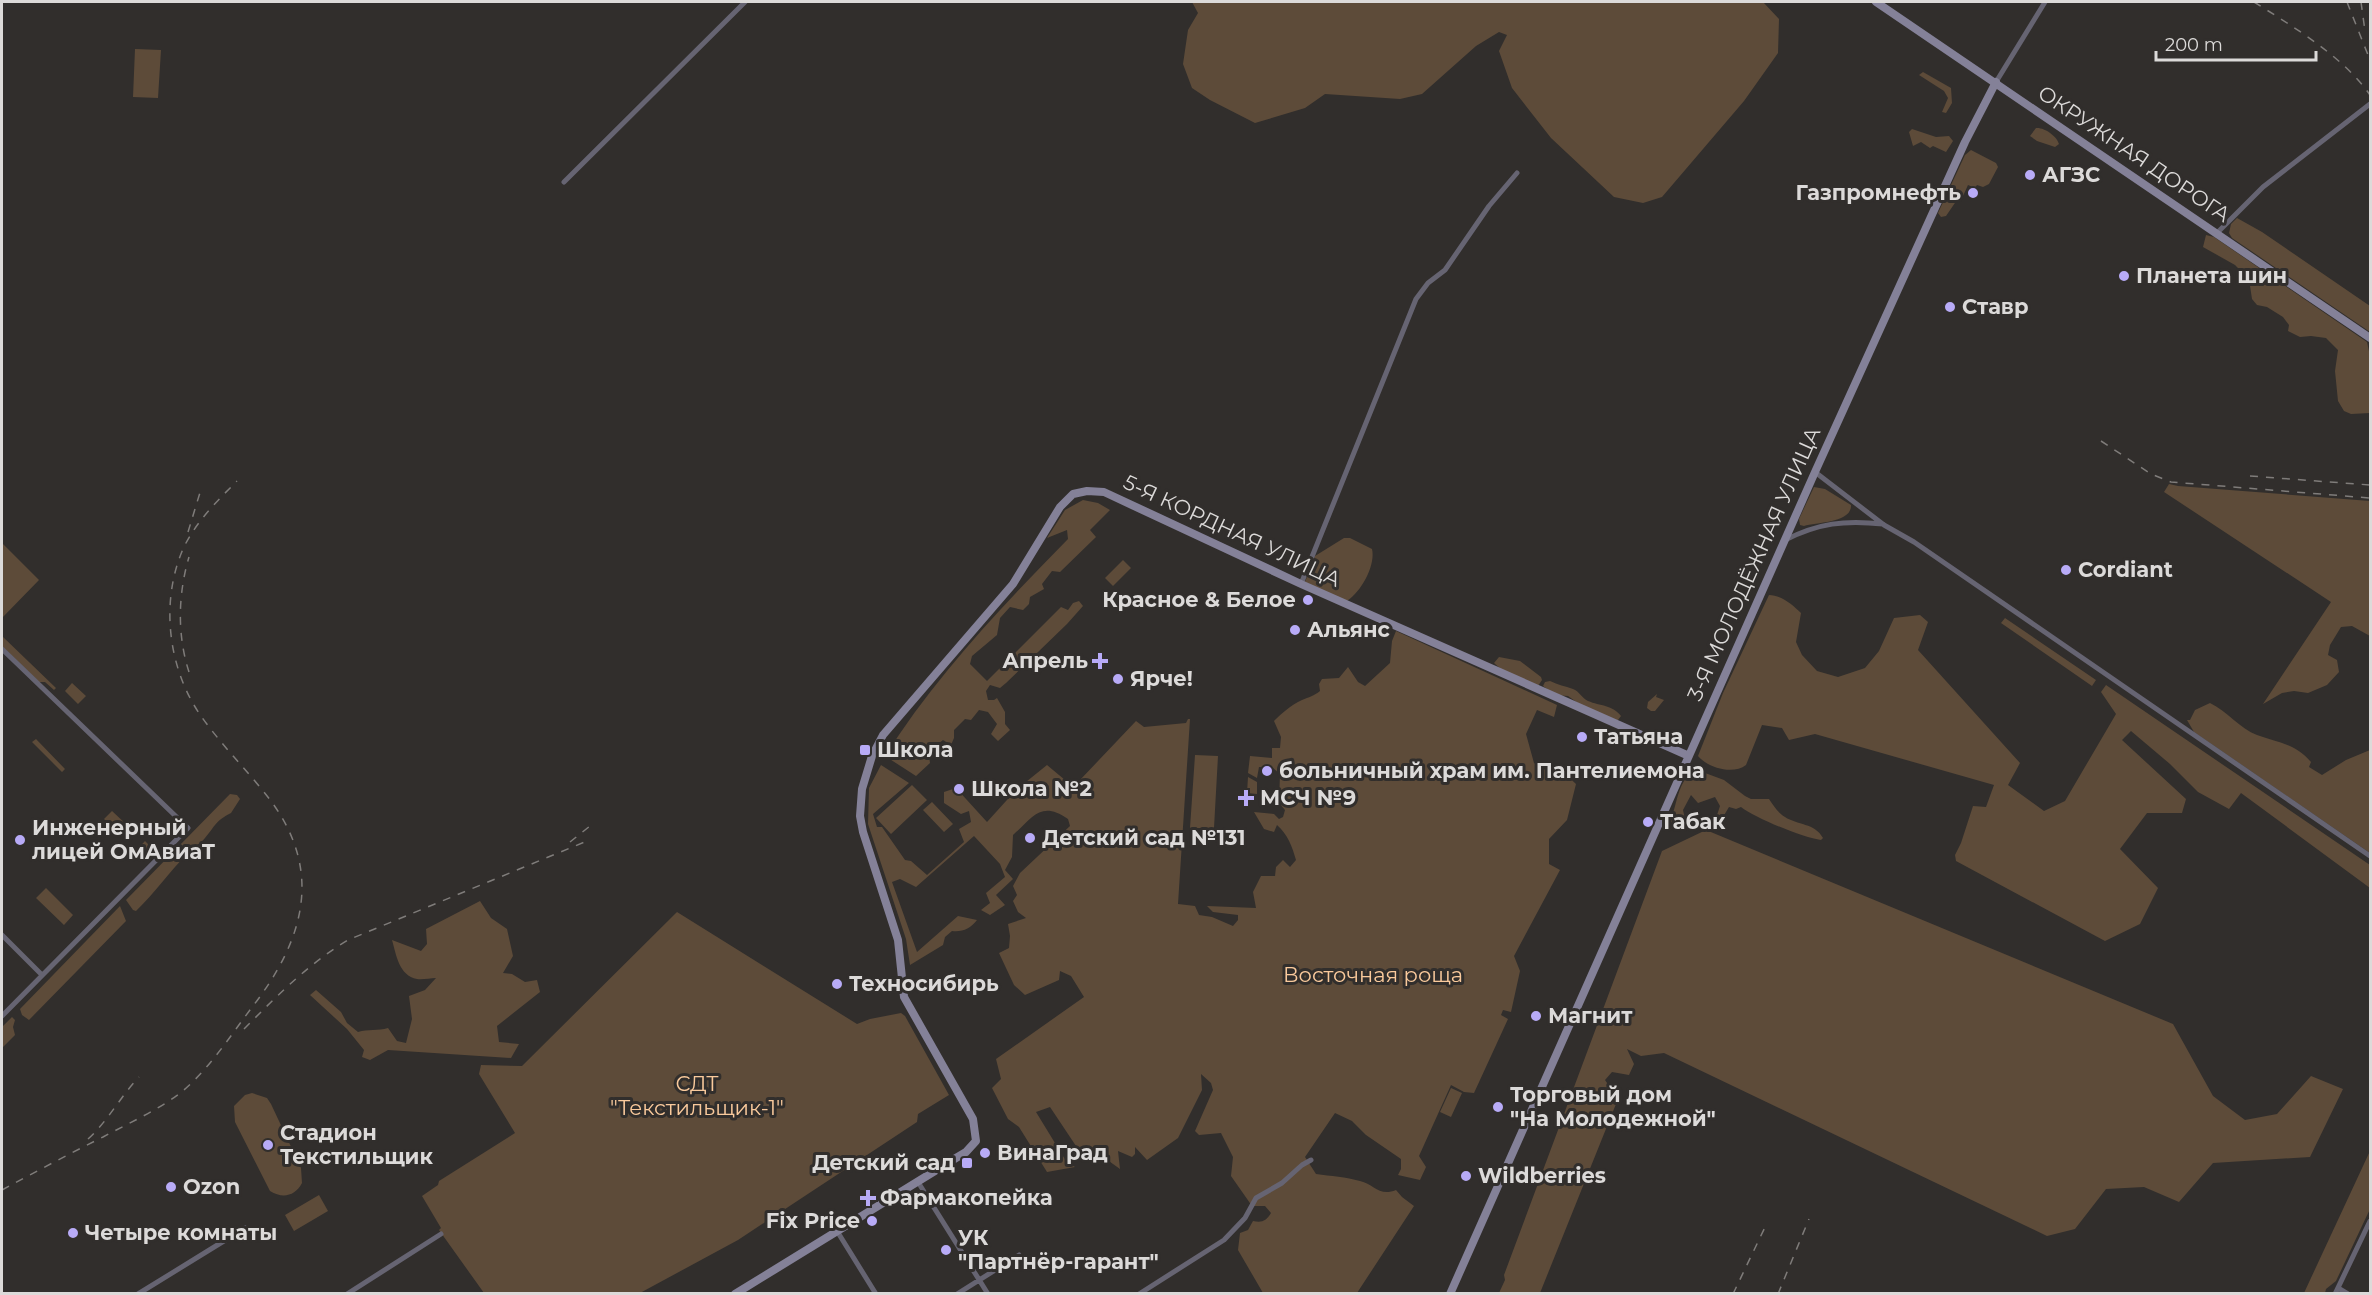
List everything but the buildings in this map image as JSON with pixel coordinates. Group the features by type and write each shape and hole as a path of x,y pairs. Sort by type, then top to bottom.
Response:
{"main road":[{"name":"ОКРУЖНАЯ ДОРОГА","path":"1876,2 2370,338"},
{"name":"3-Я МОЛОДЁЖНАЯ УЛИЦА","path":"1450,1293 1784,540 1965,142 1996,82"},
{"name":"5-Я КОРДНАЯ УЛИЦА","path":"735,1293 966,1152 976,1141 973,1119 904,997 898,940 863,832 860,810 862,789 872,756 884,735 1000,602 1024,568 1060,507 1073,494 1086,491 1104,492 1301,584 1689,756"}],"street":[{"path":"564,182 745,2"},
{"path":"1996,82 2044,2"},
{"path":"2217,233 2263,187 2370,104"},
{"path":"1301,584 1416,298 1428,283 1445,270 1489,206 1517,173"},
{"path":"1815,472 1884,525 1914,542 2370,856"},
{"path":"1784,540 1809,528 1835,523 1858,522 1884,525"},
{"path":"2,649 188,828 2,1016"},
{"path":"2,935 42,975"},
{"path":"1139,1293 1224,1240 1245,1218 1256,1198 1282,1183 1311,1160"},
{"path":"918,1182 988,1293"},
{"path":"2348,1293 2336,1291 2370,1221"},
{"path":"138,1293 245,1228"},
{"path":"837,1231 876,1293"},
{"path":"347,1293 441,1234"},
{"path":"957,1293 1018,1255"}],"green space":[{"path":"1192,2 1763,2 1779,19 1778,53 1744,101 1662,197 1643,203 1614,197 1551,138 1512,88 1499,51 1507,35 1499,32 1476,46 1422,94 1400,99 1325,94 1305,108 1255,123 1192,88 1183,64 1188,30 1198,13"},
{"path":"135,49 161,50 158,98 133,97"},
{"path":"1923,72 1951,88 1952,103 1946,113 1942,112 1948,98 1944,91 1919,75"},
{"path":"2036,128 2050,133 2059,144 2055,147 2037,141 2030,136"},
{"path":"1912,129 1936,137 1949,136 1953,141 1946,152 1933,146 1930,148 1921,142 1913,146 1909,132"},
{"path":"1971,150 1996,163 1998,167 1989,184 1983,187 1977,185 1975,188 1968,185 1963,196 1959,197 1946,216 1941,217 1938,213 1965,155"},
{"path":"2237,218 2262,232 2370,306 2370,332 2232,238 2229,233 2231,224"},
{"path":"2206,235 2214,237 2367,342 2370,356 2370,413 2351,414 2344,411 2338,401 2335,371 2338,350 2326,338 2300,337 2288,331 2289,325 2283,317 2267,307 2257,305 2252,299 2249,279 2235,265 2203,247"},
{"path":"2169,484 2370,501 2370,636 2352,626 2341,627 2330,645 2328,655 2337,660 2339,672 2327,685 2308,693 2294,691 2282,693 2263,704 2331,602 2164,492"},
{"path":"1814,487 1825,489 1851,505 1850,511 1833,521 1800,525 1799,519"},
{"path":"1083,500 1098,503 1110,510 1090,530 1096,537 1060,572 1052,571 1042,584 1044,589 1030,597 1029,604 1023,610 1010,607 1000,618 997,635 972,656 970,664 987,681 1061,607 1068,610 1073,603 1079,601 1083,606 1006,683 1000,688 990,685 986,691 988,700 997,698 1005,712 1005,724 1010,730 998,741 991,734 997,724 988,712 979,710 971,720 965,719 954,730 951,745 943,740 933,748 928,748 930,763 916,776 885,756 947,670 994,616 1068,539 1067,530 1047,538 1065,510"},
{"path":"1344,538 1350,538 1372,549 1373,556 1366,579 1356,593 1345,602 1305,582 1315,556"},
{"path":"2,543 39,580 2,618"},
{"path":"1123,560 1131,568 1113,586 1105,578"},
{"path":"1769,595 1791,604 1801,613 1796,642 1802,655 1817,671 1838,677 1865,668 1879,651 1894,618 1920,615 1928,622 1918,650 2020,763 2008,785 2044,811 2065,801 2116,714 2101,692 2106,685 2370,865 2370,888 2241,793 2229,809 2198,792 2170,764 2131,731 2122,740 2186,799 2182,813 2147,813 2120,849 2158,888 2140,924 2105,941 1956,861 1955,855 1973,806 1986,807 1994,785 1815,734 1789,740 1782,728 1762,725 1746,765 1734,770 1714,767 1698,756 1723,693"},
{"path":"2005,618 2096,680 2092,686 2001,623"},
{"name":"Восточная роща","path":"1396,631 1557,705 1554,717 1537,710 1526,734 1534,763 1552,774 1560,769 1576,784 1567,820 1549,839 1549,864 1560,870 1514,956 1520,971 1511,1012 1503,1010 1501,1015 1508,1019 1474,1093 1464,1092 1451,1085 1419,1156 1426,1167 1420,1180 1398,1175 1401,1169 1401,1159 1366,1135 1352,1121 1335,1113 1305,1157 1316,1174 1360,1181 1385,1192 1396,1190 1414,1206 1357,1293 1263,1293 1238,1250 1240,1233 1248,1230 1253,1221 1264,1221 1271,1213 1265,1206 1252,1206 1231,1176 1233,1157 1221,1133 1199,1135 1195,1131 1213,1090 1211,1083 1201,1074 1202,1090 1178,1138 1147,1160 1135,1147 1135,1154 1132,1157 1118,1151 1120,1169 1106,1159 1098,1164 1082,1155 1050,1107 1036,1112 1066,1161 1075,1167 1047,1172 1019,1127 1008,1119 992,1088 1001,1079 996,1059 1084,997 1071,976 1060,971 1059,980 1025,995 1014,985 999,953 1009,948 1008,924 1026,918 1018,912 1013,901 1017,895 1013,886 1020,873 1070,826 1068,819 1059,813 1044,811 1032,817 1013,835 1012,857 1005,870 1013,879 996,895 1005,905 990,915 981,910 990,903 986,893 1005,877 1000,864 974,836 916,887 900,879 892,882 917,952 958,916 977,920 966,929 952,931 945,937 943,945 910,965 906,939 868,824 869,788 881,765 909,783 873,814 877,827 882,827 905,860 911,861 927,875 964,842 959,829 971,822 969,811 961,814 944,803 944,792 956,788 987,822 1016,790 1047,765 1077,790 1080,780 1136,721 1144,727 1186,723 1190,719 1178,904 1195,906 1199,915 1212,917 1233,926 1238,920 1238,915 1213,912 1207,906 1256,908 1253,892 1261,876 1275,876 1276,867 1283,860 1290,867 1296,860 1289,841 1281,829 1277,825 1274,832 1264,829 1254,812 1274,814 1279,819 1283,817 1285,810 1279,803 1280,774 1273,768 1259,767 1257,778 1248,773 1250,756 1272,758 1272,748 1280,748 1281,737 1274,721 1294,704 1320,691 1319,684 1322,679 1339,678 1348,667 1358,682 1365,686 1390,663 1392,641"},
{"path":"2,636 56,688 54,690 45,682 39,682 2,646"},
{"path":"1499,657 1520,661 1542,680 1538,686 1503,671 1494,663"},
{"path":"1550,681 1575,690 1588,701 1610,708 1621,716 1618,720 1610,720 1589,711 1568,696 1555,695 1543,686 1545,682"},
{"path":"72,683 86,696 78,704 65,691"},
{"path":"1657,694 1656,697 1664,700 1655,711 1651,711 1647,708 1648,702"},
{"path":"2210,703 2251,732 2299,751 2311,762 2309,767 2322,775 2346,760 2370,750 2370,853 2194,732 2187,720 2190,720 2195,710"},
{"path":"36,739 65,769 62,772 32,742"},
{"path":"1195,755 1218,756 1214,828 1190,828"},
{"path":"1697,770 1724,780 1751,799 1769,799 1782,815 1815,830 1823,838 1821,840 1792,832 1757,817 1741,807 1736,809 1729,807 1723,817 1719,818 1717,815 1720,806 1715,797 1698,803 1691,795 1683,810 1685,819 1671,829 1668,826 1681,786 1690,774"},
{"path":"1248,777 1257,782 1257,794 1247,793"},
{"path":"912,785 927,800 891,834 876,818"},
{"path":"230,794 237,795 240,799 231,813 218,821 143,904 136,911 133,910 126,900"},
{"path":"932,802 953,824 944,832 923,810"},
{"path":"112,811 127,825 119,834 104,819"},
{"path":"1706,830 2173,1024 2213,1096 2245,1120 2277,1114 2311,1076 2343,1089 2310,1157 2213,1163 2179,1202 2144,1187 2106,1189 2075,1229 2047,1236 1664,1053 1641,1056 1627,1049 1634,1064 1629,1075 1612,1072 1605,1080 1618,1099 1540,1293 1499,1293 1662,851"},
{"path":"145,841 152,848 139,861 133,854"},
{"path":"46,888 73,915 64,925 36,898"},
{"path":"480,901 491,918 507,929 513,956 503,973 512,974 525,982 537,980 540,992 497,1026 499,1042 519,1044 511,1058 388,1050 370,1060 362,1057 364,1050 347,1029 310,995 316,990 341,1012 347,1023 358,1032 388,1028 397,1041 406,1043 412,1019 409,996 425,990 436,978 417,979 406,974 399,964 392,940 421,951 427,944 426,929"},
{"path":"120,906 126,921 29,1020 22,1015 20,1009"},
{"name":"СДТ \"Текстильщик-1\"","path":"677,912 857,1024 901,1013 905,1016 949,1095 918,1114 917,1122 738,1240 640,1293 484,1293 439,1230 441,1228 422,1196 438,1185 439,1181 515,1133 479,1074 481,1065 522,1066"},
{"path":"12,1017 15,1020 13,1027 15,1035 2,1048 2,1027"},
{"path":"1451,1088 1462,1093 1451,1117 1440,1112"},
{"name":"Стадион Текстильщик","path":"252,1093 267,1098 271,1104 301,1168 302,1183 296,1191 288,1195 270,1191 235,1122 234,1106 245,1095"},
{"path":"2370,1151 2370,1209 2336,1281 2326,1289 2325,1293 2304,1293"},
{"path":"319,1195 328,1211 294,1231 285,1215"}],"railway":[{"path":"2254,2 2332,55 2370,95"},
{"path":"2347,2 2370,60"},
{"path":"2361,2 2365,31"},
{"path":"2101,441 2151,474 2171,482 2370,498"},
{"path":"2250,476 2370,485"},
{"path":"2,1190 152,1111 190,1085 219,1052 253,1006 284,957 295,932 301,906 302,880 298,854 287,828 271,801 209,727 190,698 181,678 171,635 171,591 183,549 200,521 237,481"},
{"path":"188,532 202,486"},
{"path":"189,557 180,614 182,644 189,672"},
{"path":"570,842 595,822"},
{"path":"244,1029 306,970 348,940 587,841"},
{"path":"88,1139 102,1125 139,1077"},
{"path":"1778,1294 1809,1219"},
{"path":"1733,1294 1767,1223"}],"place":[{"name":"АГЗС","path":"2030,175"},
{"name":"Газпромнефть","path":"1973,193"},
{"name":"Планета шин","path":"2124,276"},
{"name":"Ставр","path":"1950,307"},
{"name":"Cordiant","path":"2066,570"},
{"name":"Красное & Белое","path":"1308,600"},
{"name":"Альянс","path":"1295,630"},
{"name":"Апрель","path":"1100,661"},
{"name":"Ярче!","path":"1118,679"},
{"name":"Татьяна","path":"1582,737"},
{"name":"Школа","path":"865,750"},
{"name":"больничный храм им. Пантелиемона","path":"1267,771"},
{"name":"Школа №2","path":"959,789"},
{"name":"МСЧ №9","path":"1246,798"},
{"name":"Табак","path":"1648,822"},
{"name":"Детский сад №131","path":"1030,838"},
{"name":"Инженерный лицей ОмАвиаТ","path":"20,840"},
{"name":"Техносибирь","path":"837,984"},
{"name":"Магнит","path":"1536,1016"},
{"name":"Торговый дом \"На Молодежной\"","path":"1498,1107"},
{"name":"Стадион Текстильщик","path":"268,1145"},
{"name":"ВинаГрад","path":"985,1153"},
{"name":"Детский сад","path":"967,1163"},
{"name":"Wildberries","path":"1466,1176"},
{"name":"Ozon","path":"171,1187"},
{"name":"Фармакопейка","path":"868,1198"},
{"name":"Fix Price","path":"872,1221"},
{"name":"Четыре комнаты","path":"73,1233"},
{"name":"УК \"Партнёр-гарант\"","path":"946,1250"}]}
